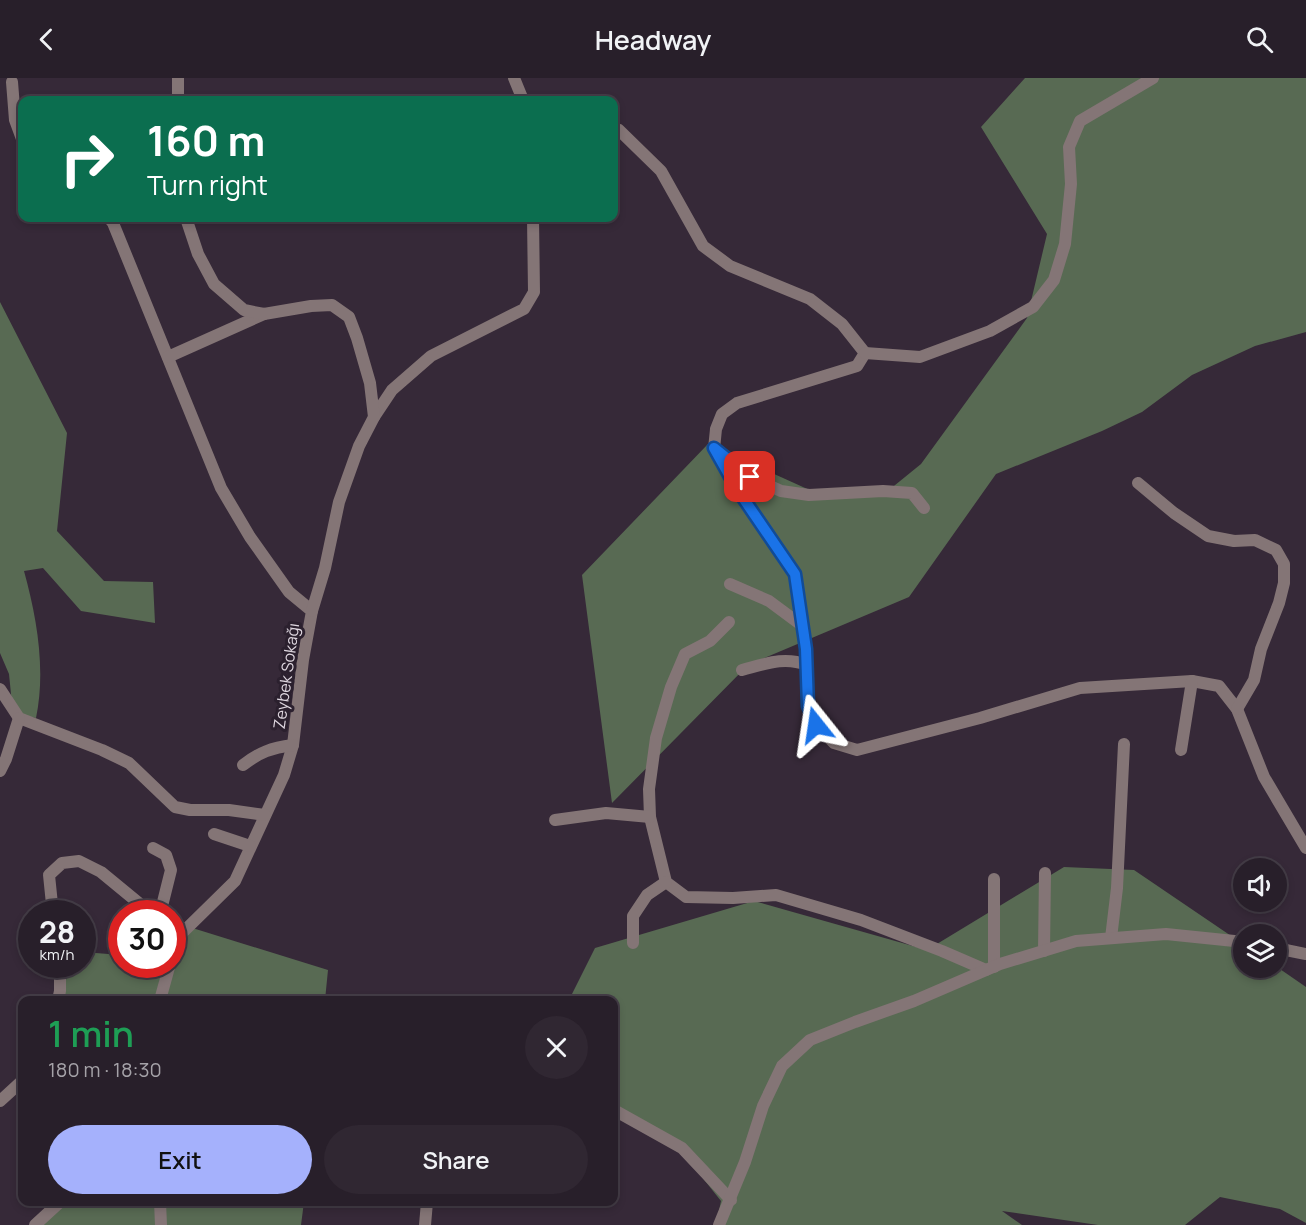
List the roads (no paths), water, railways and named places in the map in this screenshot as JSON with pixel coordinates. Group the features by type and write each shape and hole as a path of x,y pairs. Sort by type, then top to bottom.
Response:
{"street":[{"path":"178,78 178,96"},
{"path":"514,78 521,96"},
{"path":"618,130 661,171 703,246 730,266 810,300 842,324 865,353 920,357 990,331 1033,307 1054,280 1065,244 1071,184 1069,147 1080,121 1153,78"},
{"path":"10,80 19,96"},
{"path":"10,80 18,129"},
{"path":"112,222 221,488 250,537 289,592 312,610"},
{"path":"187,222 198,254 214,284 244,310 264,314"},
{"name":"Zeybek Sokağı","path":"186,924 235,881 284,775 293,745 303,660 312,610 325,568 339,502 359,446 374,417 392,390 430,356 524,309 534,292 532,222"},
{"path":"168,357 264,314 332,305 349,317 357,338 370,383 374,417"},
{"path":"865,353 857,366 737,403 722,414 716,429 714,448 737,489 795,574 804,627 808,706 816,725 834,743 857,750 940,729 1080,688 1192,681 1219,686 1237,709 1264,777 1306,848"},
{"path":"714,448 750,477 781,491 809,495 883,491 912,494 924,508"},
{"path":"1138,483 1174,513 1208,536 1234,541 1255,540 1276,550 1284,564 1284,583 1279,603 1261,649 1254,680 1237,709"},
{"path":"730,584 769,601 804,627"},
{"path":"729,622 710,641 685,654 671,687 656,738 649,789 650,817 666,882 686,897 733,898 776,895 861,920 990,968"},
{"path":"742,670 780,660 795,660 807,665"},
{"path":"1181,750 1192,681"},
{"path":"0,689 19,718 102,750 129,763 175,807 265,815"},
{"path":"0,771 19,718"},
{"path":"1111,938 1117,888 1124,744"},
{"name":"Zeybek Sokağı","path":"243,765 273,747 293,745"},
{"path":"555,819 606,813 650,817"},
{"path":"214,834 250,846"},
{"path":"153,848 166,855 171,870 163,900"},
{"path":"52,900 49,875 62,863 79,861 101,872 135,900"},
{"path":"1044,951 1045,873"},
{"path":"990,968 994,879"},
{"path":"633,943 633,916 646,896 666,882"},
{"path":"721,1224 746,1162 763,1106 783,1066 810,1041 914,1001 990,968 1076,941 1166,934 1233,941"},
{"path":"1287,950 1306,954"},
{"path":"58,996 59,978"},
{"path":"161,996 166,978"},
{"path":"0,1101 18,1085"},
{"path":"618,1112 682,1148 731,1200"},
{"path":"35,1225 56,1206"},
{"path":"160,1206 161,1225"},
{"path":"425,1225 427,1206"}]}
